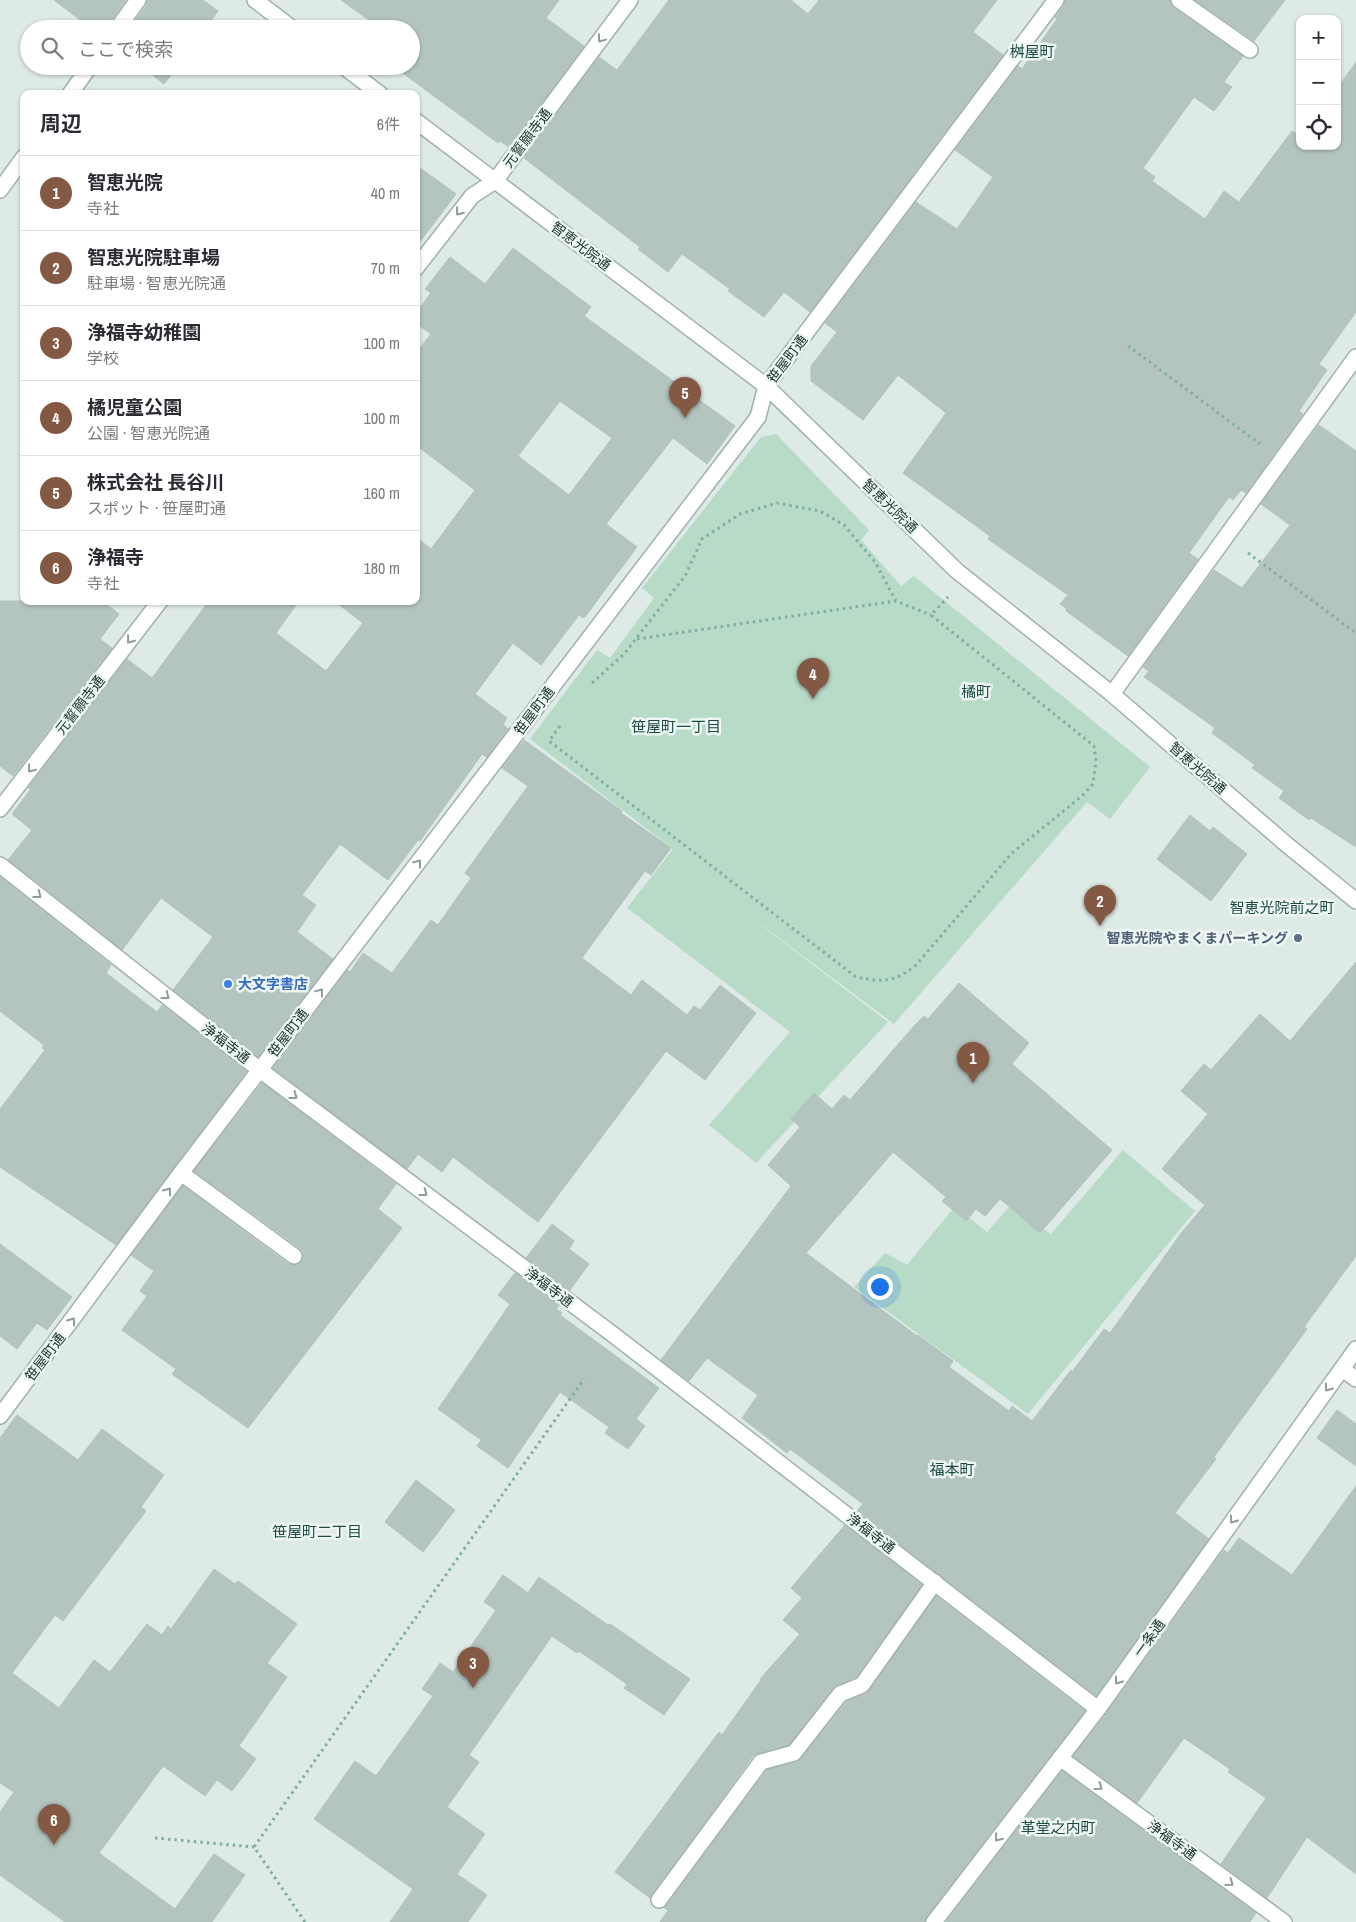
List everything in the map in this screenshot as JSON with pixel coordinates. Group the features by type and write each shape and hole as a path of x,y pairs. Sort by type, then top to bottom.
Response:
{"street":[{"path":"124,20 138,0"},
{"path":"255,0 281,20"},
{"name":"元誓願寺通","path":"420,263 472,196 495,181 630,0"},
{"name":"笹屋町通","path":"0,1416 181,1173 758,417 766,386 1056,0"},
{"path":"1179,0 1250,50"},
{"path":"73,90 84,75"},
{"path":"355,75 375,90"},
{"name":"智恵光院通","path":"420,124 766,386 964,577 1112,694 1286,844 1356,901"},
{"path":"0,190 20,162"},
{"path":"1112,694 1356,357"},
{"name":"元誓願寺通","path":"0,809 157,605"},
{"name":"浄福寺通","path":"0,865 260,1070 608,1330 1098,1709"},
{"path":"181,1173 294,1256"},
{"name":"一条通","path":"934,1922 1098,1709 1356,1349"},
{"path":"1342,1369 1356,1379"},
{"path":"660,1900 761,1762 794,1753 840,1694 862,1685 935,1582"},
{"name":"浄福寺通","path":"1060,1758 1284,1922"}],"path":[{"path":"1128,346 1281,460"},
{"path":"586,688 624,654 636,639 685,576 702,539 740,514 777,503 820,511 844,525 875,562 896,601"},
{"path":"1226,537 1356,633"},
{"path":"931,615 964,577"},
{"path":"565,719 549,741 856,977 875,980 891,980 903,975 916,965 1012,853 1082,796 1093,784 1096,761 1094,746 931,615 896,601 636,639"},
{"path":"254,1847 584,1379"},
{"path":"155,1838 254,1847"},
{"path":"254,1847 304,1922"}],"green space":[{"path":"776,434 869,530 861,540 901,586 914,576 1150,767 1110,819 1087,802 894,1024 728,900 888,1022 756,1163 709,1125 790,1032 627,908 673,849 530,739 597,650 610,658 654,598 642,588 761,437"},
{"path":"1123,1150 1195,1211 1028,1414 854,1287 885,1253 907,1265 955,1206 987,1232 1010,1206 1051,1234"}],"building":[{"path":"54,0 126,0 112,20 80,20"},
{"path":"147,0 203,0 218,11 212,20 136,20 146,6"},
{"path":"341,0 559,0 546,18 584,46 509,147 500,141 498,143 405,75 420,75 420,20 369,20"},
{"path":"669,0 791,0 808,14 819,0 997,0 973,32 1003,55 810,312 784,292 764,317 682,254 668,272 638,249 640,247 524,158 599,57 617,70"},
{"path":"1065,0 1170,0 1174,8 1243,56 1224,82 1232,87 1214,111 1194,97 1143,168 1155,177 1152,181 1205,219 1224,191 1239,202 1292,131 1296,134 1296,150 1341,150 1341,83 1356,62 1356,312 1319,364 1327,370 1299,411 1303,414 1246,493 1241,490 1233,500 1229,497 1189,553 1198,559 1128,656 1066,611 1067,609 1060,604 1068,595 988,539 990,536 903,473 946,413 898,375 863,420 811,381 811,366 837,332 825,323 916,202 957,229 993,177 955,150 1018,66 1022,69 1064,6"},
{"path":"1195,0 1285,0 1254,41"},
{"path":"152,75 171,75 164,84"},
{"path":"420,168 456,194 420,242"},
{"path":"513,248 591,307 584,316 735,426 707,464 673,438 606,524 637,547 584,618 579,615 541,665 513,643 475,694 507,718 503,724 508,729 487,757 482,754 420,841 418,840 388,880 340,844 302,895 316,905 297,932 333,959 258,1057 173,990 213,937 161,898 122,950 8,860 32,830 12,814 31,789 28,788 127,659 152,678 206,605 296,605 276,633 326,671 363,623 339,605 420,605 420,540 431,549 475,490 420,448 420,348 431,334 420,326 420,308 431,293 425,289 450,257 485,284","holes":["560,401 612,438 569,495 518,456"]},
{"path":"1319,425 1356,451 1356,847 1311,818 1309,820 1279,798 1284,791 1252,768 1255,765 1212,733 1215,728 1144,677 1149,671 1143,667 1214,570 1242,588 1290,525 1261,504"},
{"path":"0,601 20,601 20,605 107,605 119,614 100,639 112,648 13,776 0,766"},
{"path":"524,740 671,848 651,875 645,871 582,958 631,995 642,980 687,1015 694,1006 700,1010 720,985 756,1013 705,1080 666,1051 538,1222 453,1157 442,1172 418,1154 407,1169 273,1068 347,970 350,972 363,953 392,973 431,920 438,925 471,878 465,873 528,786 502,768"},
{"path":"1190,815 1210,831 1213,827 1247,854 1211,901 1157,859"},
{"path":"0,877 111,965 106,973 157,1012 162,1005 247,1071 116,1245 0,1167 0,1109 45,1050 42,1048 44,1045 0,1011"},
{"path":"1356,962 1356,1256 1304,1327 1307,1329 1214,1457 1216,1459 1175,1513 1209,1539 1096,1696 857,1511 863,1504 790,1449 787,1453 742,1418 758,1395 707,1358 689,1381 661,1360 791,1186 768,1165 800,1127 791,1119 814,1093 832,1109 844,1095 850,1100 914,1026 924,1016 928,1019 959,983 1029,1043 1012,1064 1112,1150 1040,1233 1000,1199 985,1216 976,1209 966,1221 942,1201 946,1197 893,1152 806,1253 953,1361 949,1367 1009,1411 1012,1406 1032,1421 1104,1329 1110,1333 1182,1232 1205,1205 1162,1169 1208,1114 1181,1091 1204,1064 1211,1070 1260,1014 1290,1041"},
{"path":"262,1083 396,1184 378,1209 402,1228 248,1428 172,1374 176,1369 122,1330 147,1296 140,1291 154,1271 131,1255 183,1186 288,1264 297,1265 302,1261 303,1253 300,1248 194,1171"},
{"path":"552,1224 574,1241 569,1249 589,1264 570,1290 526,1258"},
{"path":"0,1244 72,1297 47,1330 37,1323 17,1349 0,1336"},
{"path":"515,1273 559,1306 556,1309 562,1313 560,1315 659,1388 636,1419 645,1426 628,1449 605,1433 609,1427 560,1392 508,1468 477,1446 481,1440 438,1409 510,1304 498,1295"},
{"path":"1337,1410 1356,1424 1356,1466 1317,1438"},
{"path":"17,1415 78,1460 102,1429 164,1475 141,1507 146,1511 63,1621 55,1615 12,1673 59,1708 94,1660 110,1672 147,1624 162,1635 168,1626 171,1629 214,1569 235,1584 238,1581 297,1624 267,1663 287,1677 239,1746 256,1759 232,1791 217,1780 205,1796 163,1766 99,1853 175,1909 214,1854 245,1875 212,1922 65,1922 0,1875 0,1812 14,1792 0,1783 0,1438"},
{"path":"416,1480 455,1510 423,1552 385,1522"},
{"path":"1356,1486 1356,1874 1307,1837 1267,1898 1221,1864 1266,1798 1228,1772 1230,1769 1184,1738 1137,1803 1073,1756 1106,1714 1224,1550 1228,1553 1239,1538 1292,1575"},
{"path":"845,1525 922,1585 856,1677 833,1688 789,1745 753,1756 650,1898 615,1872 719,1732 722,1735 760,1679 800,1634 783,1620 802,1598 791,1588"},
{"path":"503,1575 528,1593 539,1577 690,1679 664,1715 624,1688 627,1684 579,1651 577,1653 552,1636 469,1755 479,1762 447,1807 485,1834 457,1874 487,1895 468,1922 390,1922 413,1889 314,1819 355,1761 376,1776 433,1696 422,1689 440,1663 453,1672 496,1610 484,1602"},
{"path":"936,1596 1085,1711 927,1916 925,1922 660,1922 668,1910 664,1908 767,1770 801,1759 846,1702 869,1691"},
{"path":"1062,1771 1256,1913 1250,1922 946,1922"}],"place":[{"name":"株式会社 長谷川","path":"685,418"},
{"name":"橘児童公園","path":"813,699"},
{"name":"智恵光院駐車場","path":"1100,926"},
{"name":"智恵光院やまくまパーキング","path":"1298,938"},
{"name":"大文字書店","path":"228,984"},
{"name":"智恵光院","path":"973,1083"},
{"name":"浄福寺幼稚園","path":"473,1688"},
{"name":"浄福寺","path":"54,1845"}],"district":[{"name":"桝屋町","path":"1032,52"},
{"name":"橘町","path":"976,692"},
{"name":"笹屋町一丁目","path":"676,727"},
{"name":"智恵光院前之町","path":"1282,908"},
{"name":"福本町","path":"952,1470"},
{"name":"笹屋町二丁目","path":"317,1532"},
{"name":"革堂之内町","path":"1058,1828"}]}
